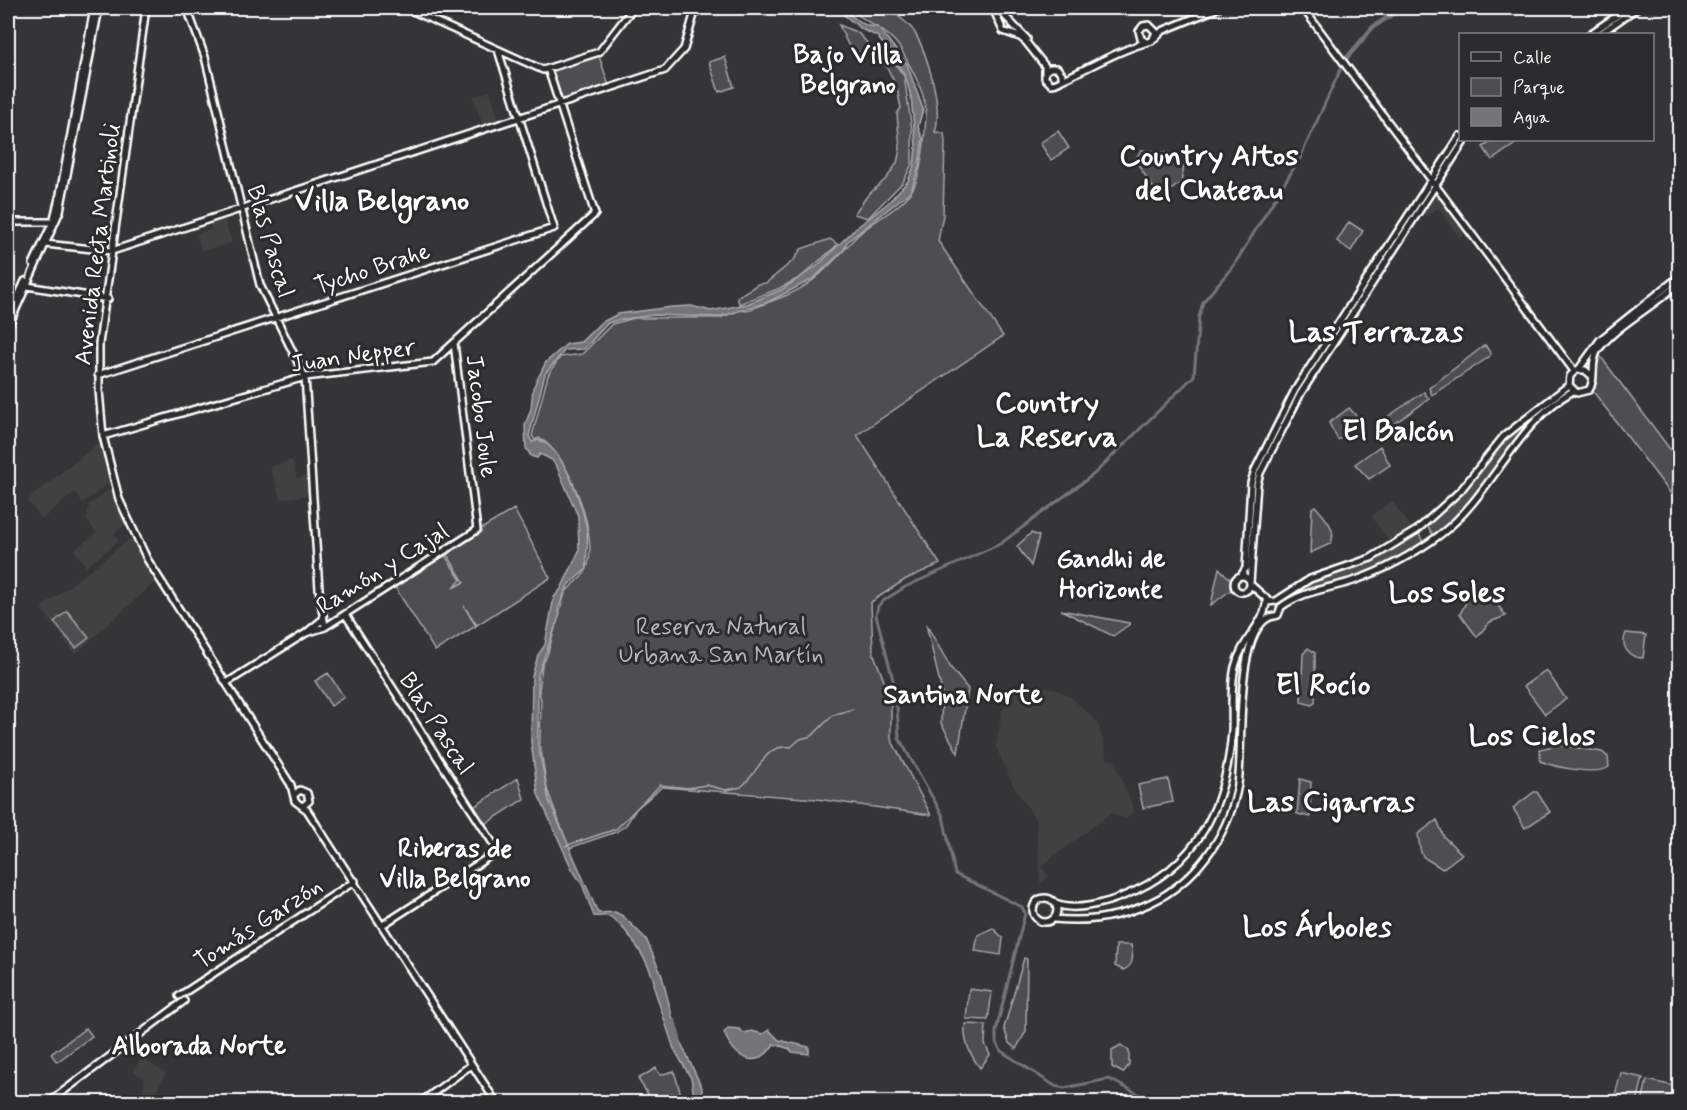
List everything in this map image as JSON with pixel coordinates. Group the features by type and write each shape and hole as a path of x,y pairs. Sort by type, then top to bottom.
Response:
{"main road":[{"path":"55,221 97,8"},
{"name":"Avenida Recta Martinoli","path":"107,299 112,277 116,221 147,8"},
{"name":"Avenida Recta Martinoli","path":"147,8 140,78 107,299 100,375 104,435 118,494 144,554 291,785 294,795"},
{"name":"Blas Pascal","path":"188,8 205,57 261,287 305,377 322,620 325,627"},
{"path":"406,8 541,70 599,52 633,8"},
{"path":"45,244 114,251 662,71 672,65 684,49 696,8"},
{"path":"995,8 1018,28 1053,67 1074,76"},
{"path":"995,8 1005,33 1026,42 1044,64 1045,78 1049,84 1056,84 1074,76 1123,53 1139,42 1155,38 1162,31 1218,8"},
{"path":"1303,8 1576,370"},
{"path":"1591,33 1628,8"},
{"path":"1601,33 1637,8"},
{"path":"999,21 1006,17"},
{"path":"1123,53 1143,26 1160,29 1185,23"},
{"path":"1152,26 1156,32 1155,38"},
{"path":"8,327 55,221 65,190 90,56 92,28"},
{"path":"90,56 92,28"},
{"path":"1014,36 1018,28"},
{"path":"1139,33 1141,39 1146,42"},
{"path":"498,50 519,118"},
{"path":"139,61 140,78"},
{"path":"1046,71 1053,67"},
{"path":"548,69 560,105"},
{"path":"1059,69 1062,80"},
{"name":"Juan Nepper","path":"104,435 305,377 430,363 595,214 560,105"},
{"name":"Tycho Brahe","path":"100,375 554,228 519,118"},
{"path":"1246,591 1250,583 1257,484 1260,473 1301,393 1459,139"},
{"path":"1271,617 1253,592 1240,592 1234,587 1234,581 1246,568 1253,474 1295,390 1433,180 1464,141"},
{"path":"8,222 55,221"},
{"path":"8,318 45,244"},
{"path":"1680,276 1600,340 1576,370 1569,375 1569,385 1574,391 1580,393 1587,391 1593,383 1593,359 1605,342 1663,298 1680,282"},
{"path":"26,279 27,286"},
{"path":"27,286 107,299"},
{"name":"Jacobo Joule","path":"454,343 477,530"},
{"path":"1576,370 1585,370 1592,376"},
{"path":"1056,904 1098,903 1132,892 1156,879 1178,862 1204,831 1220,799 1227,774 1235,667 1248,637 1265,609 1273,601 1305,582 1368,559 1417,530 1461,490 1503,437 1569,385"},
{"path":"1054,919 1057,913 1056,904 1051,899 1042,898 1036,902 1033,909 1035,916 1040,921 1047,922 1054,919 1094,920 1141,907 1175,887 1210,852 1229,817 1238,784 1246,659 1254,638 1271,617 1278,615 1281,607 1309,592 1347,583 1384,569 1425,545 1472,504 1535,423 1574,391"},
{"name":"Avenida Recta Martinoli","path":"104,435 120,494 152,564 294,785 302,790"},
{"name":"Ramón y Cajal","path":"306,633 325,627 345,615 477,530"},
{"path":"1241,576 1247,577 1250,583 1281,607"},
{"name":"Blas Pascal","path":"345,615 498,851 384,924"},
{"name":"Ramón y Cajal","path":"228,682 306,633 322,620"},
{"path":"497,1102 384,924 355,881 308,810 296,803 294,795 302,790 308,795 310,809 355,881 471,1065 497,1102"},
{"path":"301,806 309,801"},
{"name":"Tomás Garzón","path":"49,1102 181,999 355,881"},
{"path":"421,1102 471,1065"}],"shaded area":[{"path":"490,91 500,124 484,129 473,97"},
{"path":"1433,188 1466,233 1460,238 1438,208 1427,216 1418,210"},
{"path":"223,216 232,243 202,251 196,234 212,229 209,221"},
{"path":"100,442 111,481 83,503 75,492 42,519 27,500"},
{"path":"292,460 297,478 309,475 310,495 281,499 270,467"},
{"path":"111,488 126,523 114,534 119,541 86,567 74,550 96,533 87,520 89,505"},
{"path":"1392,501 1413,530 1391,544 1371,516"},
{"path":"131,538 156,581 75,654 41,608"},
{"path":"1021,681 1056,689 1073,699 1098,723 1108,760 1114,760 1134,810 1126,819 1111,813 1041,866 1049,877 1040,883 1036,820 1012,783 996,747 1002,711"},
{"path":"141,1058 166,1073 152,1098 143,1092 144,1079 133,1071"}],"green space":[{"name":"Reserva Natural Urbana San Martín","path":"875,7 887,10 909,26 920,43 936,96 935,132 944,133 945,142 943,215 938,241 1003,336 857,435 940,564 906,579 871,602 873,652 891,699 891,739 931,815 817,799 662,787 636,809 626,825 616,832 569,848 547,789 540,743 541,700 539,691 542,665 547,656 565,593 582,577 590,556 586,519 571,479 550,447 539,438 535,440 532,436 548,375 560,357 582,354 612,324 635,318 720,318 740,310 747,311 798,290 819,275 858,235 911,192 921,164 924,143 926,107 924,99 910,65 897,44 891,37 850,8"},
{"path":"839,25 858,33 872,48 890,57 904,76 912,130 912,164 903,182 868,218 854,214 867,196 887,178 897,163 900,149 897,114 901,108 897,88 887,67 863,50 857,53 853,51"},
{"path":"599,56 609,86 561,102 551,71"},
{"path":"725,57 734,87 719,92 709,62"},
{"path":"1058,131 1069,148 1051,160 1040,143"},
{"path":"1492,141 1520,141 1492,160 1483,147"},
{"path":"1141,150 1185,155 1182,182 1162,196 1158,195 1135,160"},
{"path":"1349,222 1363,231 1351,251 1337,241"},
{"path":"830,239 837,244 835,247 801,277 778,289 739,304 737,297 758,284 766,283 794,260 801,249"},
{"path":"1485,345 1491,354 1489,357 1432,395 1429,388"},
{"path":"1598,353 1675,456 1671,494 1592,390"},
{"path":"1568,388 1570,391 1546,412 1455,520 1433,535 1427,525 1464,489 1513,429"},
{"path":"1424,392 1429,399 1378,435 1374,426"},
{"path":"1349,408 1363,423 1338,440 1329,423"},
{"path":"1380,446 1390,465 1369,479 1355,464"},
{"path":"1315,506 1329,524 1333,534 1330,544 1310,553 1312,508"},
{"path":"514,509 550,578 477,625 464,606 476,626 435,651 393,584 443,552 461,580 453,588 464,582 445,551"},
{"path":"1031,533 1039,536 1031,566 1017,546"},
{"path":"1415,534 1419,534 1424,544 1379,570 1284,603 1281,601 1310,581 1370,560"},
{"path":"1219,568 1230,579 1231,590 1211,605"},
{"path":"1488,592 1506,616 1490,622 1477,637 1460,614 1469,597"},
{"path":"1061,610 1129,623 1130,624 1113,636"},
{"path":"67,611 89,638 76,648 54,622"},
{"path":"926,624 951,668 968,689 958,753 941,723 942,692"},
{"path":"1626,633 1646,635 1643,658 1629,654 1624,642"},
{"path":"1308,648 1315,653 1315,702 1312,705 1301,702 1303,654"},
{"path":"1546,670 1566,699 1545,714 1524,686"},
{"path":"328,673 344,697 331,706 315,681"},
{"path":"1558,745 1602,752 1608,757 1609,767 1603,770 1586,771 1540,761 1540,749"},
{"path":"518,778 524,799 484,825 472,808"},
{"path":"1168,779 1173,802 1143,808 1138,785"},
{"path":"1300,779 1311,782 1310,817 1297,814"},
{"path":"1537,792 1550,812 1525,828 1513,808"},
{"path":"1437,820 1444,837 1462,854 1442,869 1424,857 1420,850 1418,834"},
{"path":"993,928 1003,938 1001,955 975,951 978,935"},
{"path":"1116,945 1131,945 1133,956 1131,963 1123,970 1115,966"},
{"path":"1024,958 1027,959 1026,1031 1016,1049 1009,1043 1004,1028"},
{"path":"969,989 992,992 988,1020 966,1019"},
{"path":"965,1024 986,1025 985,1044 990,1055 980,1068 968,1048"},
{"path":"86,1028 92,1036 57,1062 51,1054"},
{"path":"1121,1045 1129,1051 1129,1065 1123,1073 1112,1067 1112,1050"},
{"path":"656,1068 660,1075 674,1071 683,1102 653,1102 638,1079"},
{"path":"1621,1073 1643,1078 1637,1102 1613,1102"},
{"path":"1647,1080 1679,1087 1679,1102 1642,1102"}],"water":[{"path":"835,8 842,8 862,23 878,27 907,64 923,109 918,127 923,139 919,167 911,191 847,242 844,250 813,279 768,302 719,317 654,315 618,320 608,323 584,349 565,350 545,374 529,436 532,442 538,440 547,444 564,465 577,493 587,536 587,569 568,585 558,609 560,614 538,675 538,744 549,800 598,913 615,912 623,916 646,939 662,976 676,1032 702,1088 702,1102 695,1102 691,1078 674,1049 654,988 654,981 645,960 630,937 614,919 607,916 594,916 582,884 572,869 538,794 531,742 532,676 538,655 545,645 554,597 561,589 579,551 578,516 552,460 540,454 537,458 531,456 526,448 525,425 531,409 533,388 546,362 567,344 581,342 600,323 618,314 691,306 711,311 747,304 781,290 817,266 856,228 888,203 908,181 914,166 916,146 911,97 905,75 877,36 863,30"},
{"path":"728,1028 739,1029 744,1033 752,1031 763,1034 769,1030 779,1040 809,1047 809,1054 792,1052 790,1049 774,1044 760,1058 746,1058 740,1055 729,1042 724,1033"}],"waterway":[{"path":"1345,60 1373,27 1402,8"},
{"path":"1154,1102 1109,1079 1064,1088 1055,1086 1001,1051 996,1042 996,1031 1025,913 1022,907 955,874 943,816 899,738 896,691 876,615 878,606 883,601 905,587 1000,544 1094,474 1194,376 1199,317 1203,302 1234,265 1300,158 1343,64"},
{"path":"565,846 616,829 660,785 688,788 706,785 726,790 741,787 768,754 782,747 791,747 800,739 812,736 833,715 853,709"},
{"path":"674,1021 679,1039"}],"district":[{"name":"Bajo Villa Belgrano","path":"848,69"},
{"name":"Country Altos del Chateau","path":"1209,172"},
{"name":"Villa Belgrano","path":"382,200"},
{"name":"Las Terrazas","path":"1376,331"},
{"name":"Country La Reserva","path":"1047,419"},
{"name":"El Balcón","path":"1398,430"},
{"name":"Gandhi de Horizonte","path":"1111,573"},
{"name":"Los Soles","path":"1447,592"},
{"name":"El Rocío","path":"1323,684"},
{"name":"Santina Norte","path":"963,694"},
{"name":"Los Cielos","path":"1532,735"},
{"name":"Las Cigarras","path":"1331,801"},
{"name":"Riberas de Villa Belgrano","path":"455,863"},
{"name":"Los Árboles","path":"1317,926"},
{"name":"Alborada Norte","path":"199,1045"}]}
